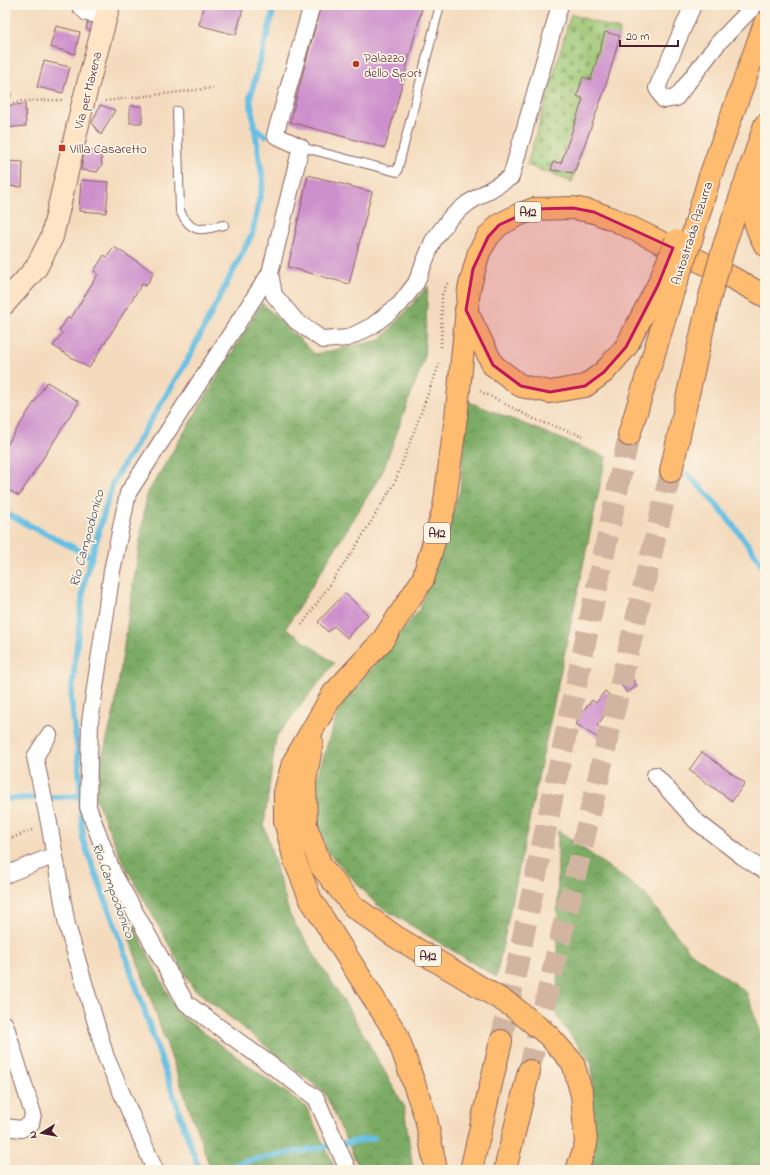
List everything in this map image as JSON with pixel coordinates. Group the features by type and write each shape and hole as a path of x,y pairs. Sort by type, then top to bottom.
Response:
{"highway":[{"path":"629,435 666,288 684,238 710,176 765,23"},
{"path":"765,125 746,207 765,245"},
{"path":"671,471 709,300 724,246 746,207 765,155"},
{"name":"A12","path":"436,1170 426,1118 397,1035 311,900 295,861 285,821 285,792 293,763 333,694 382,641 423,579 444,508 457,410 466,310 473,270 479,252 488,237 500,225 518,215 534,209 573,208 594,212 614,220 720,271 765,296"},
{"path":"466,310 493,365 521,386 550,392 585,386 604,372 626,347 666,288"},
{"name":"A12","path":"318,720 305,781 306,826 321,866 354,908 396,937 512,1006 549,1036 568,1058 573,1064 582,1095 586,1144 577,1170"},
{"path":"472,1170 501,1041"},
{"path":"505,1170 529,1071"}],"street":[{"path":"79,5 87,13 108,10"},
{"path":"312,5 275,135 301,146 270,273 128,492 112,571 90,722 88,807 113,873 186,1003 316,1098 348,1170"},
{"path":"270,273 274,295 296,321 323,340 348,338 372,326 400,304 416,283 433,241 450,218 468,203 510,177 560,5"},
{"path":"693,5 657,88 664,100 676,98 719,42 755,5"},
{"name":"Via per Maxena","path":"5,303 36,268 52,237 83,103 108,10"},
{"path":"49,734 35,757 49,823 67,925 106,1057 155,1170"},
{"path":"655,776 696,821 743,857 765,871"},
{"path":"5,875 55,855"},
{"path":"5,1024 33,1114 31,1124 21,1129 5,1127"}],"lane":[{"path":"301,146 397,172 440,5"},
{"path":"177,111 180,211 186,223 200,230 224,225"}],"path":[{"path":"5,104 55,99 83,103 128,100 213,88"},
{"path":"440,354 442,295 448,281"},
{"path":"302,625 355,548 394,482 440,361"},
{"path":"478,389 536,420 583,436"},
{"path":"5,841 49,823"}],"highlighted area":[{"path":"573,208 594,212 673,248 658,285 626,347 604,372 585,386 550,392 521,386 493,365 466,310 473,269 488,237 499,225 534,209"}],"green space":[{"path":"571,14 620,30 572,182 527,165"},
{"path":"428,286 424,359 382,473 286,628 334,663 276,737 264,825 290,916 353,1016 404,1106 413,1170 360,1170 325,1093 193,988 121,858 93,792 114,712 147,494 262,303 315,354 381,340"},
{"path":"467,401 606,457 496,977 376,904 326,850 311,796 339,708 420,609 460,490"},
{"path":"558,830 644,893 689,951 747,993 765,1049 765,1170 591,1170 593,1167 592,1064 557,1017"},
{"path":"134,926 178,1014 306,1107 336,1170 211,1170 126,929"}],"building":[{"path":"204,5 244,5 236,35 199,25"},
{"name":"Palazzo dello Sport","path":"321,5 423,5 385,148 290,122"},
{"path":"89,18 99,22 96,33 86,29"},
{"path":"56,26 80,32 75,54 50,47"},
{"path":"605,32 620,36 604,92 574,173 551,170 553,162 561,163 583,99 577,96 583,77 591,80"},
{"path":"44,61 70,67 63,93 37,87"},
{"path":"5,75 7,75 11,97 5,98"},
{"path":"25,104 26,126 5,128 5,106"},
{"path":"100,105 115,110 101,135 92,123"},
{"path":"130,106 142,106 142,123 130,123"},
{"path":"100,149 102,165 97,172 81,170 84,153"},
{"path":"5,161 23,162 22,187 5,186"},
{"path":"308,175 372,192 349,284 288,267"},
{"path":"81,180 109,182 106,213 79,211"},
{"path":"114,247 154,272 146,286 142,284 89,368 53,346 62,333 59,331 68,317 71,318 98,274 94,271 104,255 107,257"},
{"path":"47,382 79,402 19,496 5,488 5,448"},
{"path":"345,593 368,615 347,638 334,626 328,632 318,622"},
{"path":"629,673 637,686 627,693 618,680"},
{"path":"605,691 615,700 597,726 605,732 601,740 576,724 583,711 592,700 596,703"},
{"path":"702,752 745,783 732,801 689,770"}],"waterway":[{"name":"Rio Campodonico","path":"199,1170 119,936 83,840 79,764 71,697 84,583 113,482 187,361 252,234 263,182 250,98 275,5"},
{"name":"Rio Campodonico","path":"253,126 265,136"},
{"path":"687,474 729,519 765,569"},
{"path":"5,513 92,557"},
{"path":"5,799 80,796"},
{"path":"221,1170 246,1161 374,1138"}],"tunnel":[{"path":"501,1041 629,435"},
{"path":"529,1071 671,471"}],"place":[{"name":"Palazzo dello Sport","path":"356,64"},
{"name":"Villa Casaretto","path":"62,148"}]}
